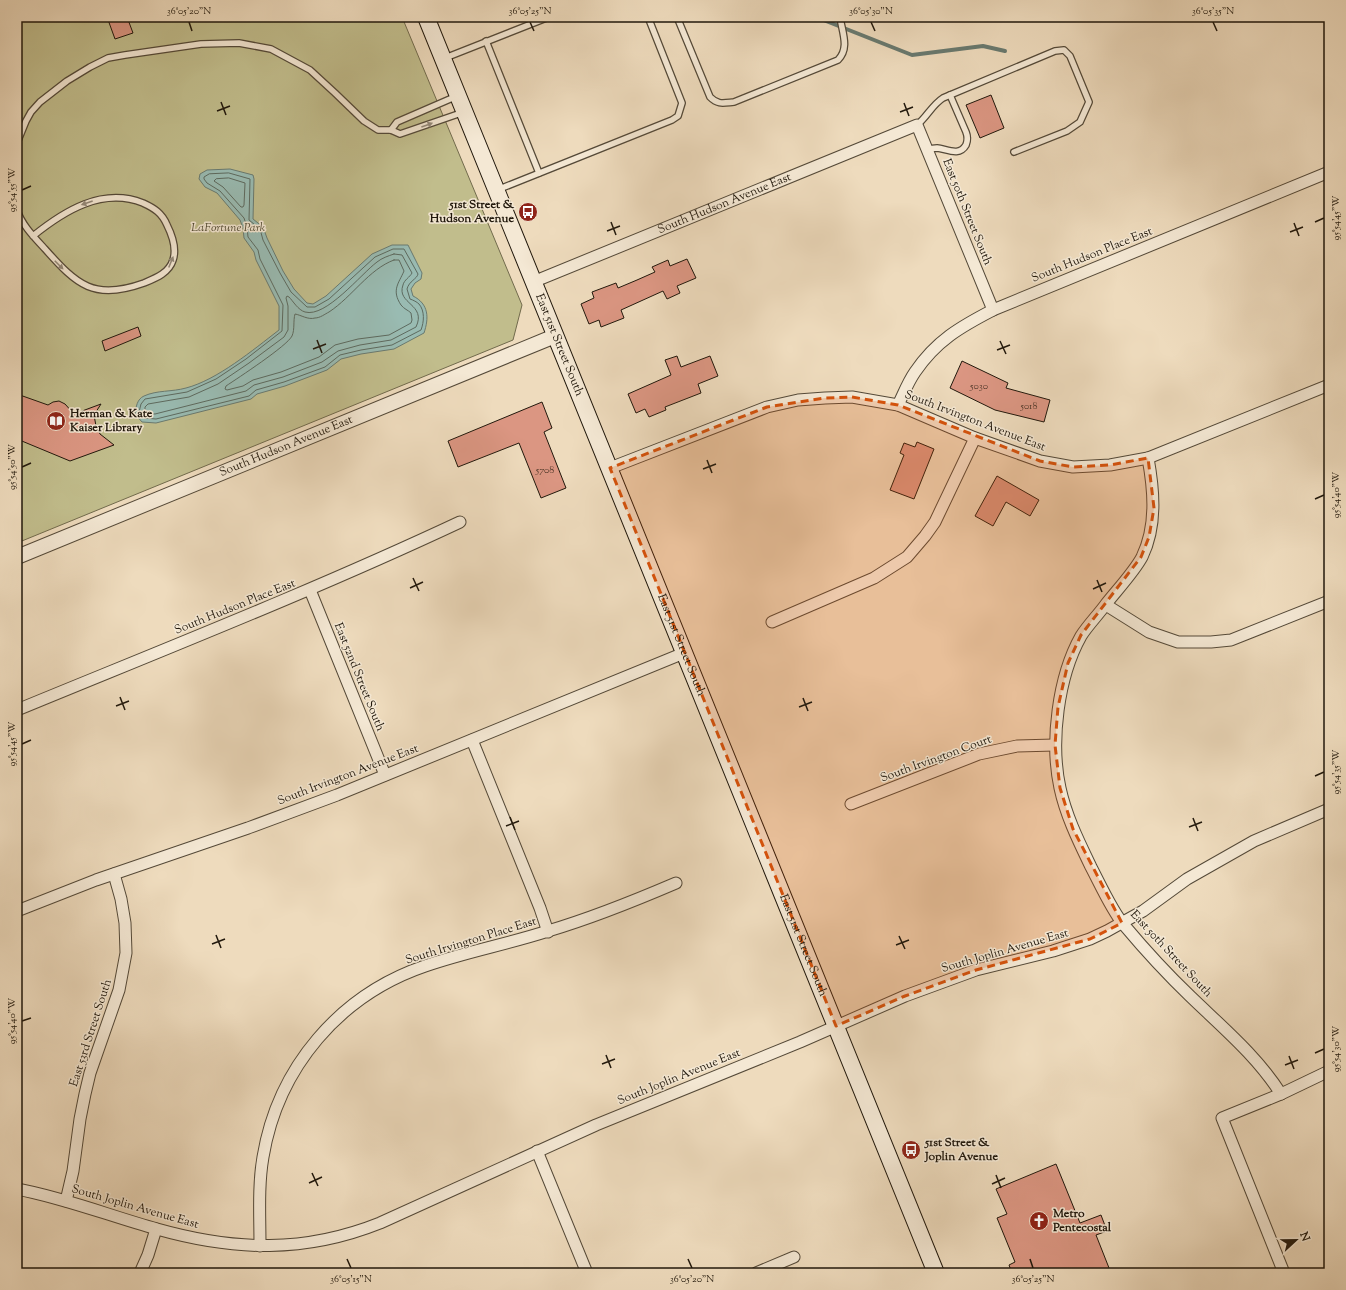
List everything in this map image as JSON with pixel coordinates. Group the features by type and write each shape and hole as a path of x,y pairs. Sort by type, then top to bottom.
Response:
{"main road":[{"name":"East 51st Street South","path":"426,17 936,1273"}],"street":[{"name":"East 50th Street South","path":"916,125 993,310"},
{"name":"South Hudson Avenue East","path":"533,282 916,125"},
{"name":"South Hudson Place East","path":"898,405 914,373 936,345 963,326 993,310 1329,172"},
{"name":"South Hudson Avenue East","path":"17,557 555,336"},
{"name":"South Irvington Avenue East","path":"610,468 767,407 798,400 825,398 852,398 898,405 975,438 1040,461 1073,467 1110,465 1148,458 1329,385"},
{"path":"772,622 874,578 907,557 935,522 975,438"},
{"name":"East 50th Street South","path":"1148,458 1154,508 1149,537 1141,557 1082,635 1068,663 1058,707 1055,745 1060,788 1072,829 1099,884 1122,923 1190,996 1271,1077 1281,1094"},
{"name":"South Hudson Place East","path":"17,710 310,590 460,522"},
{"name":"East 52nd Street South","path":"310,590 385,775"},
{"path":"1106,605 1149,632 1178,642 1212,642 1231,640 1329,601"},
{"name":"South Irvington Avenue East","path":"17,911 68,890 278,817 472,740 684,652"},
{"path":"472,740 540,908 548,932"},
{"name":"South Irvington Court","path":"851,804 979,754 1017,746 1055,745"},
{"name":"South Joplin Avenue East","path":"17,1189 66,1201 179,1235 218,1242 260,1246 290,1245 316,1242 364,1229 537,1151 905,996 976,970 1053,951 1090,939 1143,911 1187,879 1254,841 1329,809"},
{"name":"East 53rd Street South","path":"66,1201 73,1171 86,1087 119,990 126,954 124,916 114,874"},
{"name":"South Irvington Place East","path":"260,1246 259,1189 262,1157 271,1120 293,1071 315,1041 333,1022 367,994 391,980 425,966 548,932 616,908 676,883"},
{"path":"1284,1273 1222,1118 1281,1094 1329,1071"},
{"path":"537,1151 587,1273"},
{"path":"140,1273 148,1255 156,1228"},
{"path":"756,1273 794,1257"}],"lane":[{"path":"443,59 549,17"},
{"path":"496,190 672,120 678,116 682,103 648,17"},
{"path":"677,17 710,97 720,104 734,102 838,60 843,55 844,48 844,36 840,19"},
{"path":"486,42 539,173"},
{"path":"17,144 26,121 31,112 40,102 67,81 90,67 108,58 125,54 201,44 239,43 271,49 310,70 364,121 378,130 391,130 400,134 464,112"},
{"path":"916,125 924,119 937,102 950,95 1055,51 1064,50 1070,56 1089,102 1080,122 1067,131 1014,152"},
{"path":"927,150 936,148 954,152 962,149 967,142 968,137 950,95"},
{"path":"391,130 396,122 457,96"},
{"path":"17,210 20,219 33,236 55,261 74,279 103,291 127,288 152,280 164,274 174,259 175,250 172,237 162,215 149,206 125,199 111,198 82,205 57,218 33,236"}],"highlighted area":[{"path":"852,397 898,405 1040,461 1073,467 1110,465 1148,458 1154,508 1149,537 1141,557 1081,635 1068,663 1058,707 1055,745 1060,788 1073,829 1122,923 1090,939 976,970 905,996 836,1026 610,468 767,407 825,398"}],"green space":[{"name":"LaFortune Park","path":"17,17 402,17 522,305 513,340 17,543"}],"water":[{"path":"230,169 253,175 253,219 263,227 283,271 294,289 307,303 313,304 326,296 372,254 392,245 408,245 422,273 421,279 415,283 411,289 413,296 425,307 427,322 424,333 394,349 361,354 341,359 327,370 285,386 257,394 251,399 156,423 142,422 135,414 137,404 142,397 149,394 186,388 198,384 234,364 279,330 279,306 256,260 254,252 244,238 240,220 217,193 205,187 199,179 200,174 207,170"}],"building":[{"path":"107,17 127,17 133,33 115,39"},
{"path":"991,95 1004,128 980,138 966,105"},
{"path":"687,259 696,278 677,286 680,293 667,299 663,291 621,310 624,318 601,327 599,320 589,324 581,304 594,298 592,292 616,283 618,288 637,280 655,272 652,267 668,260 670,266"},
{"path":"138,327 141,336 105,351 102,341"},
{"path":"677,356 681,367 710,356 718,376 698,384 701,393 665,407 666,410 649,417 645,409 636,413 628,394 671,375 665,360"},
{"path":"962,361 1008,383 1006,388 1050,400 1044,422 995,410 950,388"},
{"name":"Herman & Kate Kaiser Library","path":"17,394 48,405 59,401 65,404 74,414 101,404 94,415 96,426 100,434 114,445 70,461 17,439"},
{"path":"542,402 552,428 544,432 566,488 541,498 519,443 458,467 448,441"},
{"path":"917,442 934,449 914,499 890,490 904,455 900,453 904,443 915,447"},
{"path":"997,476 1039,500 1030,516 1006,502 993,526 975,516"},
{"name":"Metro Pentecostal","path":"1056,1164 1080,1223 1101,1215 1107,1231 1096,1235 1111,1273 1012,1273 1009,1265 1015,1262 997,1218 1007,1214 996,1189"}],"waterway":[{"path":"810,17 821,19 912,55 983,46 1005,51"}],"place":[{"name":"51st Street & Hudson Avenue","path":"528,212"},
{"name":"Herman & Kate Kaiser Library","path":"56,421"},
{"name":"51st Street & Joplin Avenue","path":"911,1150"},
{"name":"Metro Pentecostal","path":"1039,1221"}]}
